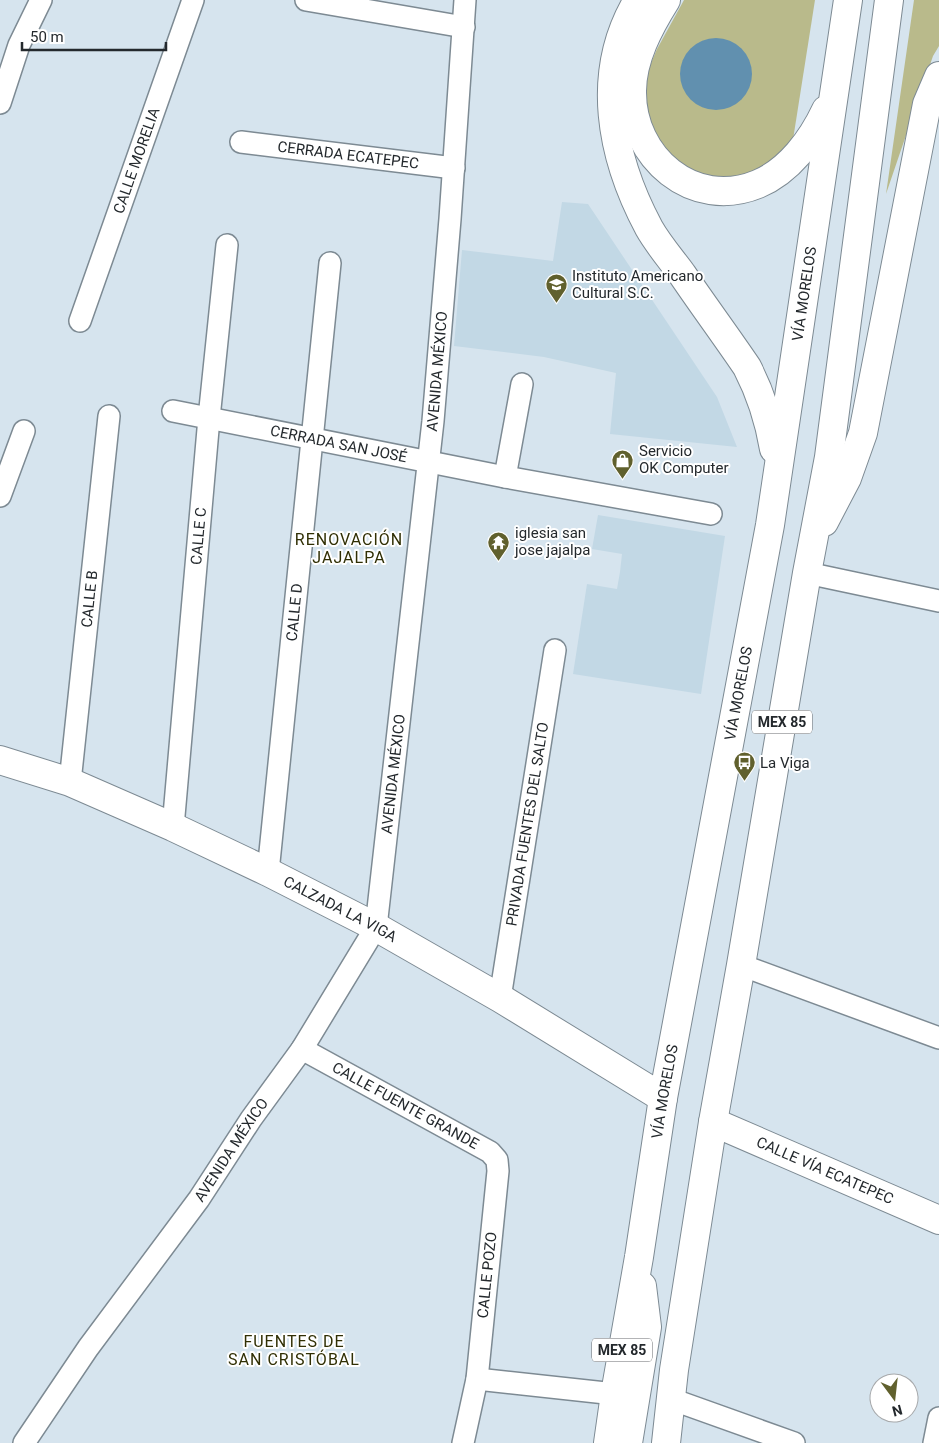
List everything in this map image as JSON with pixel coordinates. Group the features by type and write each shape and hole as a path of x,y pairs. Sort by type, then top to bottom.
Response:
{"main road":[{"path":"638,0 626,24 615,64 611,103 618,148 633,195 650,230 747,367 757,386 766,408 771,430 777,475"},
{"path":"666,0 647,34 639,54 634,75 632,104 634,118 646,145 663,167 686,182 701,188 734,190 746,188 770,178 792,160 812,136 830,102 836,83"},
{"name":"VÍA MORELOS","path":"608,1443 615,1394 640,1266 663,1098 768,535 848,0"},
{"name":"MEX 85","path":"666,1443 713,1122 806,572 829,458 889,0"},
{"path":"812,540 837,500 850,471 863,433 927,104 939,76"},
{"name":"CALZADA LA VIGA","path":"0,760 70,782 173,827 268,872 376,927 500,998 663,1098"},
{"name":"CALLE VÍA ECATEPEC","path":"713,1122 939,1220"},
{"path":"628,1443 648,1327 640,1266"}],"street":[{"path":"0,103 19,45 41,0"},
{"name":"CALLE MORELIA","path":"80,321 193,0"},
{"path":"306,0 464,27"},
{"name":"AVENIDA MÉXICO","path":"24,1443 88,1348 198,1198 251,1119 302,1049 376,927 428,462 454,168 465,0"},
{"name":"CERRADA ECATEPEC","path":"241,142 454,168"},
{"name":"CALLE C","path":"173,827 209,418 227,245"},
{"name":"CALLE D","path":"268,872 330,263"},
{"path":"505,477 522,384"},
{"name":"CERRADA SAN JOSÉ","path":"173,411 505,477 710,514"},
{"name":"CALLE B","path":"70,782 109,416"},
{"path":"0,496 24,431"},
{"path":"806,572 939,601"},
{"name":"PRIVADA FUENTES DEL SALTO","path":"500,998 555,650"},
{"path":"741,965 939,1038"},
{"name":"CALLE FUENTE GRANDE","path":"302,1049 490,1152 497,1160 498,1172"},
{"name":"CALLE POZO","path":"463,1443 477,1379 498,1172"},
{"path":"477,1379 615,1394"},
{"path":"671,1399 794,1443"},
{"path":"934,1443 939,1418"}],"shaded area":[{"name":"Instituto Americano Cultural S.C.","path":"562,202 588,204 717,397 737,447 610,434 616,373 544,357 454,346 462,250 553,261"},
{"path":"598,515 725,536 701,694 573,674 587,584 617,589 620,572 622,554 592,549"}],"green space":[{"path":"684,0 815,0 792,146 752,176 720,179 689,173 666,156 650,128 643,103 645,77 657,49"},
{"path":"914,0 939,0 939,46 933,56 886,194"}],"water":[{"path":"716,38 736,44 746,54 752,74 746,94 736,104 716,110 696,104 686,94 680,74 686,54 696,44"}],"place":[{"name":"Instituto Americano Cultural S.C.","path":"556,304"},
{"name":"Servicio OK Computer","path":"623,479"},
{"name":"iglesia san jose jajalpa","path":"499,561"},
{"name":"La Viga","path":"744,782"}],"district":[{"name":"RENOVACIÓN JAJALPA","path":"349,548"},
{"name":"FUENTES DE SAN CRISTÓBAL","path":"294,1350"}]}
